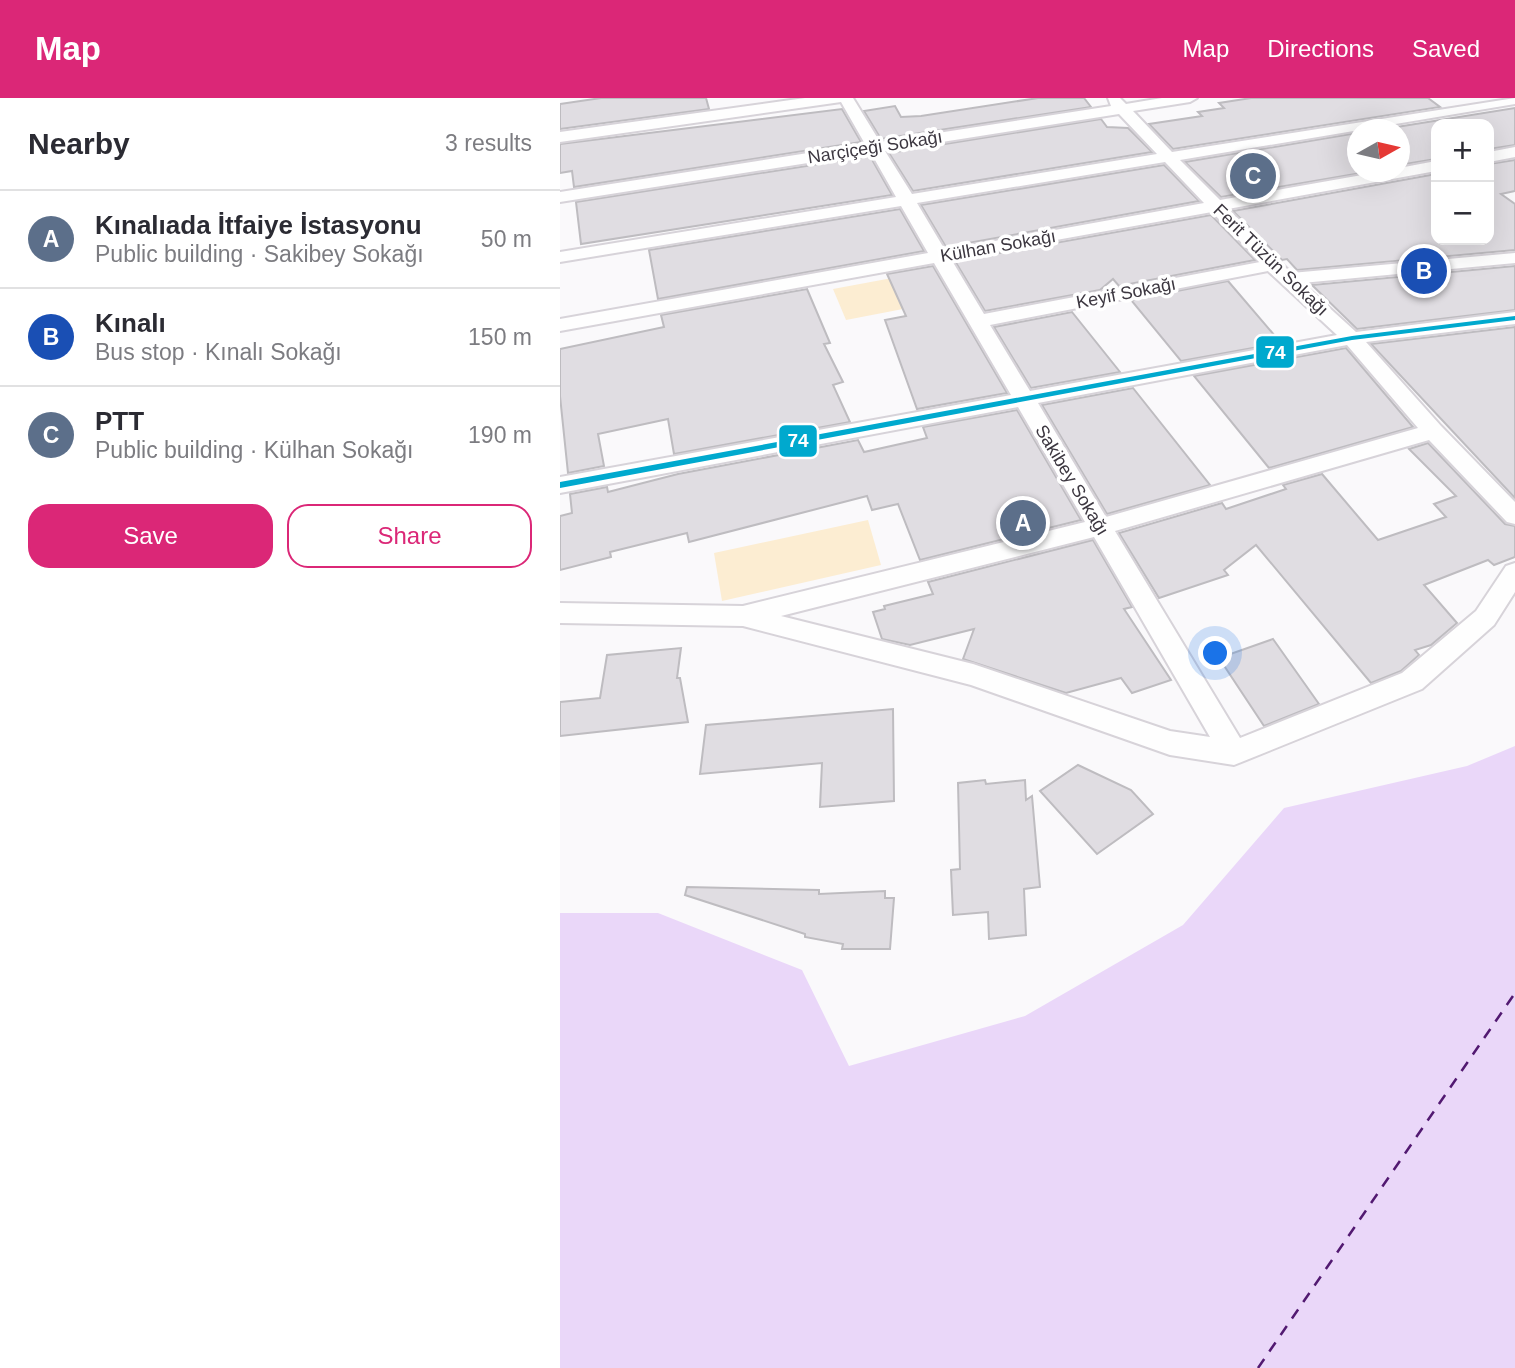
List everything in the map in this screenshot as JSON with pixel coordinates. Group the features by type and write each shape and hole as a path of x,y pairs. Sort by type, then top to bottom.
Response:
{"street":[{"path":"560,138 837,98"},
{"name":"Sakibey Sokağı","path":"846,98 1234,753"},
{"name":"Narçiçeği Sokağı","path":"560,197 876,147 1117,103 1190,98"},
{"path":"560,257 908,202 1515,100"},
{"name":"Ferit Tüzün Sokağı","path":"1117,103 1280,272 1352,338 1433,431 1515,516"},
{"path":"1494,156 1515,152"},
{"name":"Külhan Sokağı","path":"560,325 1431,167"},
{"name":"Keyif Sokağı","path":"979,321 1280,272 1515,258"},
{"path":"560,485 1352,338 1515,318"},
{"path":"743,616 1101,527 1433,431"},
{"path":"560,614 743,616 973,675 1170,743 1234,753 1412,681 1485,618 1515,572"}],"shaded area":[{"path":"919,273 934,303 846,320 833,289"},
{"path":"868,520 881,565 722,601 714,553"},
{"path":"1515,746 1515,1368 560,1368 560,913 658,913 802,970 849,1066 1025,1016 1183,925 1284,808 1467,766"}],"building":[{"path":"601,98 706,98 709,109 560,129 560,104"},
{"path":"1038,98 1084,98 1091,107 881,139 864,111 895,106 901,117 921,116"},
{"path":"1251,98 1428,98 1440,107 1364,119 1347,119 1347,122 1173,149 1149,124 1202,116 1198,112 1224,108 1219,103"},
{"path":"1515,108 1515,145 1494,148 1494,119 1446,119"},
{"path":"842,109 861,142 574,187 572,171 560,173 560,144"},
{"path":"1101,119 1107,127 1128,128 1152,152 913,191 889,153"},
{"path":"1431,121 1431,160 1410,163 1410,125"},
{"path":"1347,135 1347,175 1221,197 1185,162"},
{"path":"870,156 892,195 581,244 576,202"},
{"path":"1515,160 1515,191 1501,194 1515,204 1515,250 1297,270 1287,259 1282,260 1233,211 1392,182 1410,182 1410,179 1431,175 1431,245 1494,245 1494,163"},
{"path":"1164,165 1199,201 946,247 921,205"},
{"path":"900,209 924,251 658,299 649,250"},
{"path":"1211,215 1255,260 1119,286 1113,279 1100,290 985,311 955,261"},
{"path":"933,266 1007,393 917,409 885,320 906,316 887,274"},
{"path":"1515,266 1515,310 1357,329 1312,285"},
{"path":"1228,281 1281,343 1181,361 1131,300"},
{"path":"807,289 830,343 824,344 843,382 833,385 850,422 674,454 668,419 598,434 604,466 568,473 560,396 560,349 664,327 661,315"},
{"path":"1072,312 1120,372 1031,388 994,327"},
{"path":"1515,327 1515,498 1371,344"},
{"path":"1346,348 1413,427 1269,468 1194,376"},
{"path":"1133,388 1210,485 1107,514 1042,405"},
{"path":"1017,410 1081,520 920,560 898,504 872,510 867,496 689,542 687,533 610,552 611,557 560,570 560,516 572,513 570,494 607,487 608,492 678,474 858,440 864,452 927,438 923,427"},
{"path":"1428,443 1505,524 1515,526 1515,557 1494,565 1488,560 1424,585 1457,623 1431,645 1415,650 1419,655 1401,671 1371,683 1256,545 1224,570 1228,575 1159,598 1119,533 1222,503 1226,509 1286,489 1283,485 1322,474 1378,540 1446,517 1434,504 1456,496 1409,449"},
{"path":"1093,540 1132,607 1124,609 1171,680 1132,693 1121,678 1066,693 963,659 974,629 910,645 882,639 873,612 885,609 884,606 933,594 928,582"},
{"path":"1273,639 1319,704 1264,726 1219,658"},
{"path":"681,648 677,678 680,678 688,722 560,736 560,702 600,698 607,655"},
{"path":"893,709 894,801 820,807 822,763 700,774 706,725"},
{"path":"1078,765 1131,790 1153,814 1097,854 1040,791"},
{"path":"985,780 986,784 1025,780 1026,800 1032,796 1040,887 1024,889 1026,935 989,939 988,912 953,915 951,870 960,869 958,783"},
{"path":"687,887 819,890 819,894 885,891 885,898 894,898 890,949 842,949 843,944 805,937 805,934 685,895"}],"ferry route":[{"path":"1258,1368 1515,993"}],"transit line":[{"name":"74","path":"560,485 1352,338 1515,318"}],"place":[{"name":"PTT","path":"1253,176"},
{"name":"Kınalı","path":"1424,271"},
{"name":"Kınalıada İtfaiye İstasyonu","path":"1023,523"}]}
